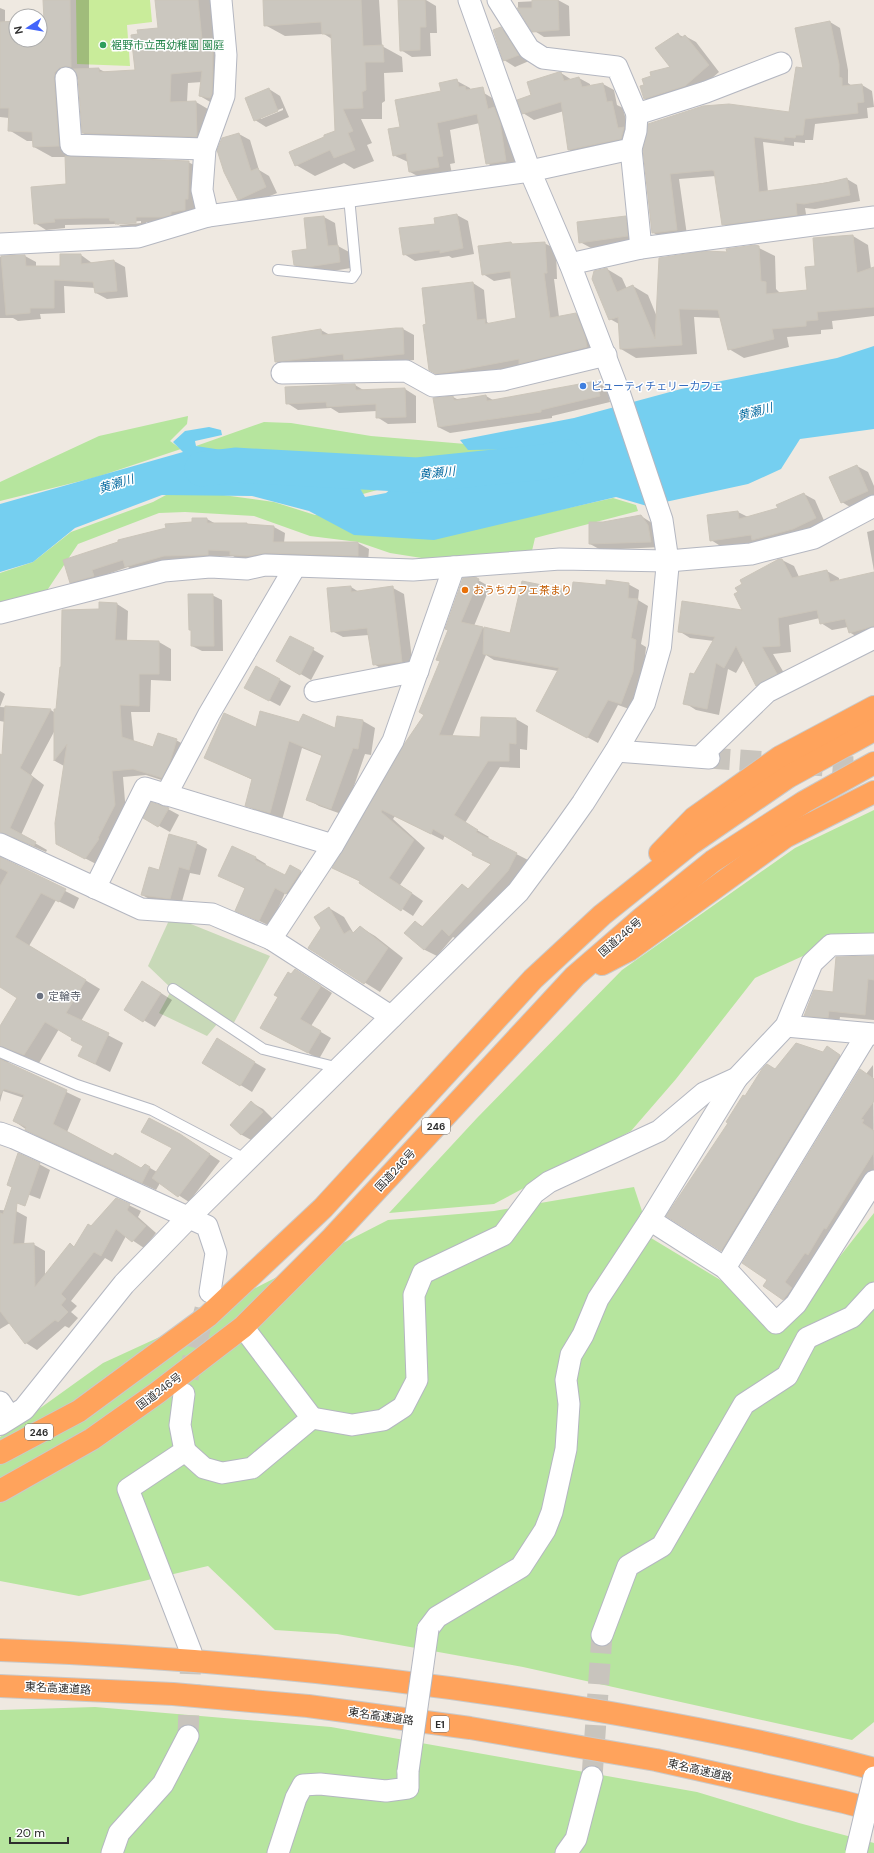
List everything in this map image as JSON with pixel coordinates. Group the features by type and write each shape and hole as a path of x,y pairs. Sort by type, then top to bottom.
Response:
{"highway":[{"path":"602,915 694,818 780,757 874,707"},
{"name":"246","path":"0,1453 79,1411 208,1316 323,1208 533,979 602,915 692,842 788,777 874,730"},
{"name":"国道246号","path":"0,1491 92,1439 157,1393 243,1327 332,1238 578,975 642,918 714,860 804,802 874,764"},
{"path":"578,975 630,950 785,837 874,792"},
{"path":"0,1650 175,1659 302,1670 473,1690 665,1722 874,1769"},
{"name":"東名高速道路","path":"0,1686 173,1694 308,1706 463,1727 656,1760 874,1810"}],"street":[{"path":"208,216 202,190 206,149 224,96 226,55 221,0"},
{"path":"3,1414 24,1409 124,1284 189,1217 518,892 556,841 616,751 644,702 660,647 668,561 662,520 620,392 570,264 530,171 472,0"},
{"path":"498,0 530,48 542,58 617,67 637,114 636,131 631,149 641,248"},
{"path":"637,114 706,92 781,63"},
{"path":"66,78 71,145 206,149"},
{"path":"0,244 138,237 208,216 530,171 631,149"},
{"path":"570,264 641,248 874,217"},
{"path":"282,373 406,371 433,386 503,380 606,355"},
{"path":"0,613 164,571 210,567 247,569 265,565 413,570 560,559 668,561 751,554 814,538 874,506"},
{"path":"166,794 209,714 295,567"},
{"path":"271,939 333,845 393,741 454,567"},
{"path":"616,751 705,757 767,692 874,638"},
{"path":"315,691 418,670"},
{"path":"95,888 145,788 333,845"},
{"path":"0,844 141,909 212,914 271,939 392,1017"},
{"path":"278,1853 296,1798 303,1785 320,1784 386,1791 408,1788 408,1771 428,1630 437,1616 521,1567 546,1530 552,1512 566,1449 569,1404 566,1380 571,1355 584,1335 598,1299 650,1220 737,1078 786,1026 812,963 831,945 874,944"},
{"path":"725,1268 871,1034 786,1026"},
{"path":"243,1327 312,1418 352,1424 383,1420 404,1407 417,1380 414,1295 423,1273 503,1235 534,1193 549,1182 658,1131 704,1093 737,1078"},
{"path":"0,1133 207,1226 216,1252 210,1292"},
{"path":"650,1220 725,1268 776,1323 796,1304 874,1181"},
{"path":"602,1635 628,1566 662,1546 744,1404 787,1376 807,1338 852,1317 874,1293"},
{"path":"184,1394 180,1425 185,1451 204,1468 222,1473 252,1468 312,1418"},
{"path":"185,1451 128,1488 191,1652"},
{"path":"112,1853 119,1833 163,1784 188,1736"},
{"path":"566,1853 576,1839 592,1777"},
{"path":"856,1853 874,1777"}],"lane":[{"path":"278,270 352,278 356,272 349,197"},
{"path":"173,989 263,1050 339,1068"},
{"path":"0,1052 77,1085 152,1110 247,1160"}],"green space":[{"name":"裾野市立西幼稚園 園庭","path":"76,0 150,0 152,22 127,25 130,66 77,64"},
{"path":"188,416 187,424 170,441 181,449 97,477 0,501 0,482 99,436"},
{"path":"264,422 291,423 371,436 524,449 512,460 454,469 417,467 388,487 363,494 355,480 328,455 295,469 235,465 225,455 196,446"},
{"path":"166,495 223,495 274,502 315,515 514,520 613,498 636,505 638,511 535,538 531,555 447,562 390,553 358,542 310,536 254,516 185,512 159,513 78,544 48,589 50,594 0,612 0,573 33,562 71,532 153,502"},
{"path":"874,810 874,936 840,939 755,978 676,1079 631,1131 494,1204 389,1213 477,1118 622,970 795,848"},
{"path":"171,916 270,956 231,1028 217,1024 207,1036 159,1013 172,989 148,966"},
{"path":"634,1187 651,1238 727,1284 773,1333 804,1302 874,1213 874,1722 852,1740 523,1667 337,1634 275,1630 208,1566 79,1596 0,1581 0,1437 103,1363 164,1335 388,1220 494,1211"},
{"path":"95,1707 331,1727 697,1792 799,1823 874,1843 874,1853 0,1853 0,1710"}],"water":[{"path":"874,346 874,429 800,439 781,469 748,484 647,506 616,497 434,540 354,535 309,511 252,496 162,495 75,528 33,562 0,572 0,504 183,452 173,442 185,431 209,427 221,430 222,435 195,441 196,446 222,450 229,460 289,477 324,457 351,472 365,497 386,493 414,469 434,478 517,468 524,449 468,450 460,440 574,418 681,389 837,358"}],"building":[{"path":"43,0 70,0 71,67 65,66 59,68 55,72 54,78 59,146 33,147 32,132 8,131 9,108 0,108 0,22 8,22 8,48 48,48 48,8 43,8"},
{"path":"155,0 198,0 202,40 208,40 209,49 213,49 212,94 210,98 199,96 202,71 171,74 170,102 196,101 197,137 82,133 78,77 73,69 99,68 99,72 135,70 131,35 138,34 137,30 158,28"},
{"path":"263,0 361,0 363,46 383,45 384,62 365,62 366,90 362,92 363,108 343,109 353,131 348,133 355,150 334,158 330,150 295,166 289,152 335,131 331,34 322,34 321,22 264,26"},
{"path":"398,0 425,0 426,27 420,27 420,50 400,51"},
{"path":"532,0 558,0 559,30 532,32 517,8 532,8"},
{"path":"830,21 839,64 839,77 842,78 842,86 862,84 864,102 857,103 858,113 805,119 803,135 796,135 795,138 784,137 784,141 754,137 759,192 826,183 847,178 850,195 804,204 796,203 797,215 722,225 714,171 670,174 677,230 652,233 643,150 648,124 703,106 729,104 789,112 796,67 803,68 795,28"},
{"path":"501,27 519,55 503,61 493,30"},
{"path":"678,33 681,38 685,35 709,65 685,86 644,99 640,86 644,85 642,79 651,76 650,72 670,67 655,48"},
{"path":"561,72 564,81 579,77 582,87 603,83 607,102 612,101 618,128 624,127 621,139 568,150 561,102 522,114 517,100 531,95 527,82"},
{"path":"457,79 459,87 465,86 466,90 483,87 488,109 494,107 500,122 506,161 486,164 477,114 437,123 443,156 437,157 439,167 409,172 406,153 393,156 388,129 400,127 395,100 441,91 439,83"},
{"path":"269,88 278,111 254,121 245,98"},
{"path":"239,133 251,171 258,168 266,187 238,200 224,172 217,150 222,138"},
{"path":"65,156 189,161 188,199 185,199 185,210 171,212 171,215 163,217 136,217 136,223 115,224 115,221 110,221 109,218 85,218 54,219 55,222 34,224 31,187 66,184"},
{"path":"457,214 463,248 440,253 440,250 403,255 399,228 435,224 434,218"},
{"path":"324,216 328,246 338,245 340,262 308,267 294,265 292,251 307,249 304,218"},
{"path":"626,216 628,236 579,243 577,222"},
{"path":"853,235 857,273 874,267 874,307 817,312 818,320 806,321 806,326 772,329 774,339 728,350 718,310 679,309 682,345 620,349 618,317 609,320 592,279 594,271 607,268 617,292 633,285 655,339 659,258 706,251 727,252 726,249 755,245 759,246 761,281 766,282 766,294 807,290 805,267 815,266 813,238"},
{"path":"511,242 512,244 545,242 547,273 544,273 550,318 576,313 585,336 587,347 519,364 519,359 436,374 429,370 423,325 426,324 422,288 473,282 477,320 485,319 485,324 516,318 510,271 482,275 478,246"},
{"path":"60,254 81,254 81,264 114,260 117,291 95,293 93,282 54,280 54,308 30,308 30,313 6,315 1,256 25,255 26,266 60,266"},
{"path":"403,328 404,354 344,360 343,354 275,362 272,337 321,329 322,335"},
{"path":"596,381 600,396 541,410 541,412 438,427 433,398 453,396 454,400 457,400 486,395 487,401"},
{"path":"355,384 356,390 405,388 406,417 376,418 376,404 327,407 326,402 286,404 285,387"},
{"path":"857,465 868,491 841,503 829,477"},
{"path":"804,493 816,518 793,529 752,540 751,535 710,541 707,515 738,511 739,519 778,508 776,505"},
{"path":"641,515 648,525 651,542 589,544 589,522 603,522"},
{"path":"192,518 207,518 207,523 247,523 274,526 273,542 358,542 358,556 265,553 249,556 230,555 230,551 208,550 208,555 164,556 125,567 123,560 92,570 94,576 70,583 63,560 118,542 118,540 166,528 165,524 192,522"},
{"path":"779,559 782,559 792,578 827,570 830,582 874,572 874,626 849,633 845,619 820,624 817,610 778,618 780,646 762,647 777,674 756,686 736,646 724,668 716,663 707,709 683,704 690,673 694,674 715,637 678,632 682,601 742,610 734,594 738,592 735,588 742,584 740,580"},
{"path":"475,577 479,579 461,622 483,627 439,735 480,737 481,717 516,718 516,744 509,743 509,761 488,761 454,815 478,830 476,832 517,853 508,871 449,936 442,929 424,950 404,933 415,921 422,927 462,884 468,889 491,864 472,855 473,853 433,829 431,834 382,810 381,812 414,840 389,878 412,893 401,911 359,883 360,881 332,868 405,743 424,715 419,712 440,661 436,660 448,630 445,629 463,578"},
{"path":"606,580 629,583 628,598 638,599 631,638 636,640 633,672 621,704 608,700 587,738 536,711 559,668 483,654 484,627 510,633 522,581 572,591 573,582 606,585"},
{"path":"351,586 351,592 393,586 402,662 373,665 367,628 331,632 327,588"},
{"path":"188,594 213,594 214,646 191,646"},
{"path":"99,602 117,603 115,640 159,641 159,674 139,674 139,706 120,705 122,737 153,747 158,733 177,739 170,762 162,778 133,769 112,771 115,805 98,838 99,839 85,859 56,844 55,823 67,744 54,761 54,709 56,709 61,667 62,610 99,609"},
{"path":"290,636 314,648 300,675 276,661"},
{"path":"256,666 280,679 269,701 244,688"},
{"path":"5,706 51,709 20,768 33,777 10,828 36,842 34,846 0,832 0,754 2,755"},
{"path":"260,711 299,722 303,714 335,728 337,716 363,720 358,749 353,748 331,809 306,800 322,755 289,741 270,813 245,806 252,779 204,758 224,713 256,727"},
{"path":"151,802 169,808 158,827 143,818"},
{"path":"169,834 197,842 189,870 179,867 170,899 141,895 149,867 159,870"},
{"path":"232,846 256,857 255,860 285,875 290,865 301,871 286,894 275,888 259,921 235,911 245,888 218,876"},
{"path":"0,857 66,889 59,902 41,893 15,937 86,980 66,1013 109,1033 95,1064 78,1056 83,1046 71,1040 72,1038 45,1022 24,1055 0,1046 0,1026 17,998 0,987 0,886 8,872 0,868"},
{"path":"329,907 344,934 350,930 353,933 360,926 388,948 364,984 308,948 321,928 314,917"},
{"path":"874,956 874,980 868,979 865,1015 829,1011 828,1018 804,1016 814,990 833,992 836,957"},
{"path":"295,969 321,986 300,1019 321,1031 308,1053 260,1028 278,997 274,995 288,972 291,974"},
{"path":"142,981 161,993 143,1022 124,1010"},
{"path":"217,1038 255,1062 240,1086 202,1063"},
{"path":"796,1043 823,1052 827,1046 840,1055 721,1251 666,1216 728,1123 726,1122 743,1095 745,1096 762,1069 767,1064 775,1069"},
{"path":"0,1059 67,1090 53,1124 113,1156 115,1153 141,1168 145,1164 150,1167 142,1183 25,1130 26,1127 13,1121 24,1095 4,1089 0,1095"},
{"path":"860,1069 874,1079 874,1101 861,1119 864,1120 862,1123 874,1131 874,1152 826,1229 824,1228 808,1255 805,1253 785,1282 792,1288 783,1300 763,1286 767,1280 742,1263"},
{"path":"251,1101 263,1112 241,1135 230,1125"},
{"path":"149,1118 180,1134 210,1154 178,1197 152,1178 172,1148 141,1132"},
{"path":"18,1153 40,1163 25,1206 17,1203 13,1244 34,1243 35,1287 70,1243 74,1247 88,1224 91,1226 116,1198 130,1204 127,1210 146,1226 132,1242 116,1229 101,1256 94,1252 61,1294 66,1299 61,1305 68,1312 58,1322 55,1320 25,1344 0,1311 0,1213 3,1214 12,1187 7,1185"}],"waterway":[{"name":"黄瀬川","path":"202,469 235,465 417,475 543,462 566,457"}],"tunnel":[{"path":"709,758 842,767 873,766"},
{"path":"188,1378 205,1309"},
{"path":"592,1777 602,1635"},
{"path":"188,1736 191,1652"}],"place":[{"name":"裾野市立西幼稚園 園庭","path":"103,45"},
{"name":"ビューティチェリーカフェ","path":"583,386"},
{"name":"おうちカフェ茶まり","path":"465,590"},
{"name":"定輪寺","path":"40,996"}]}
